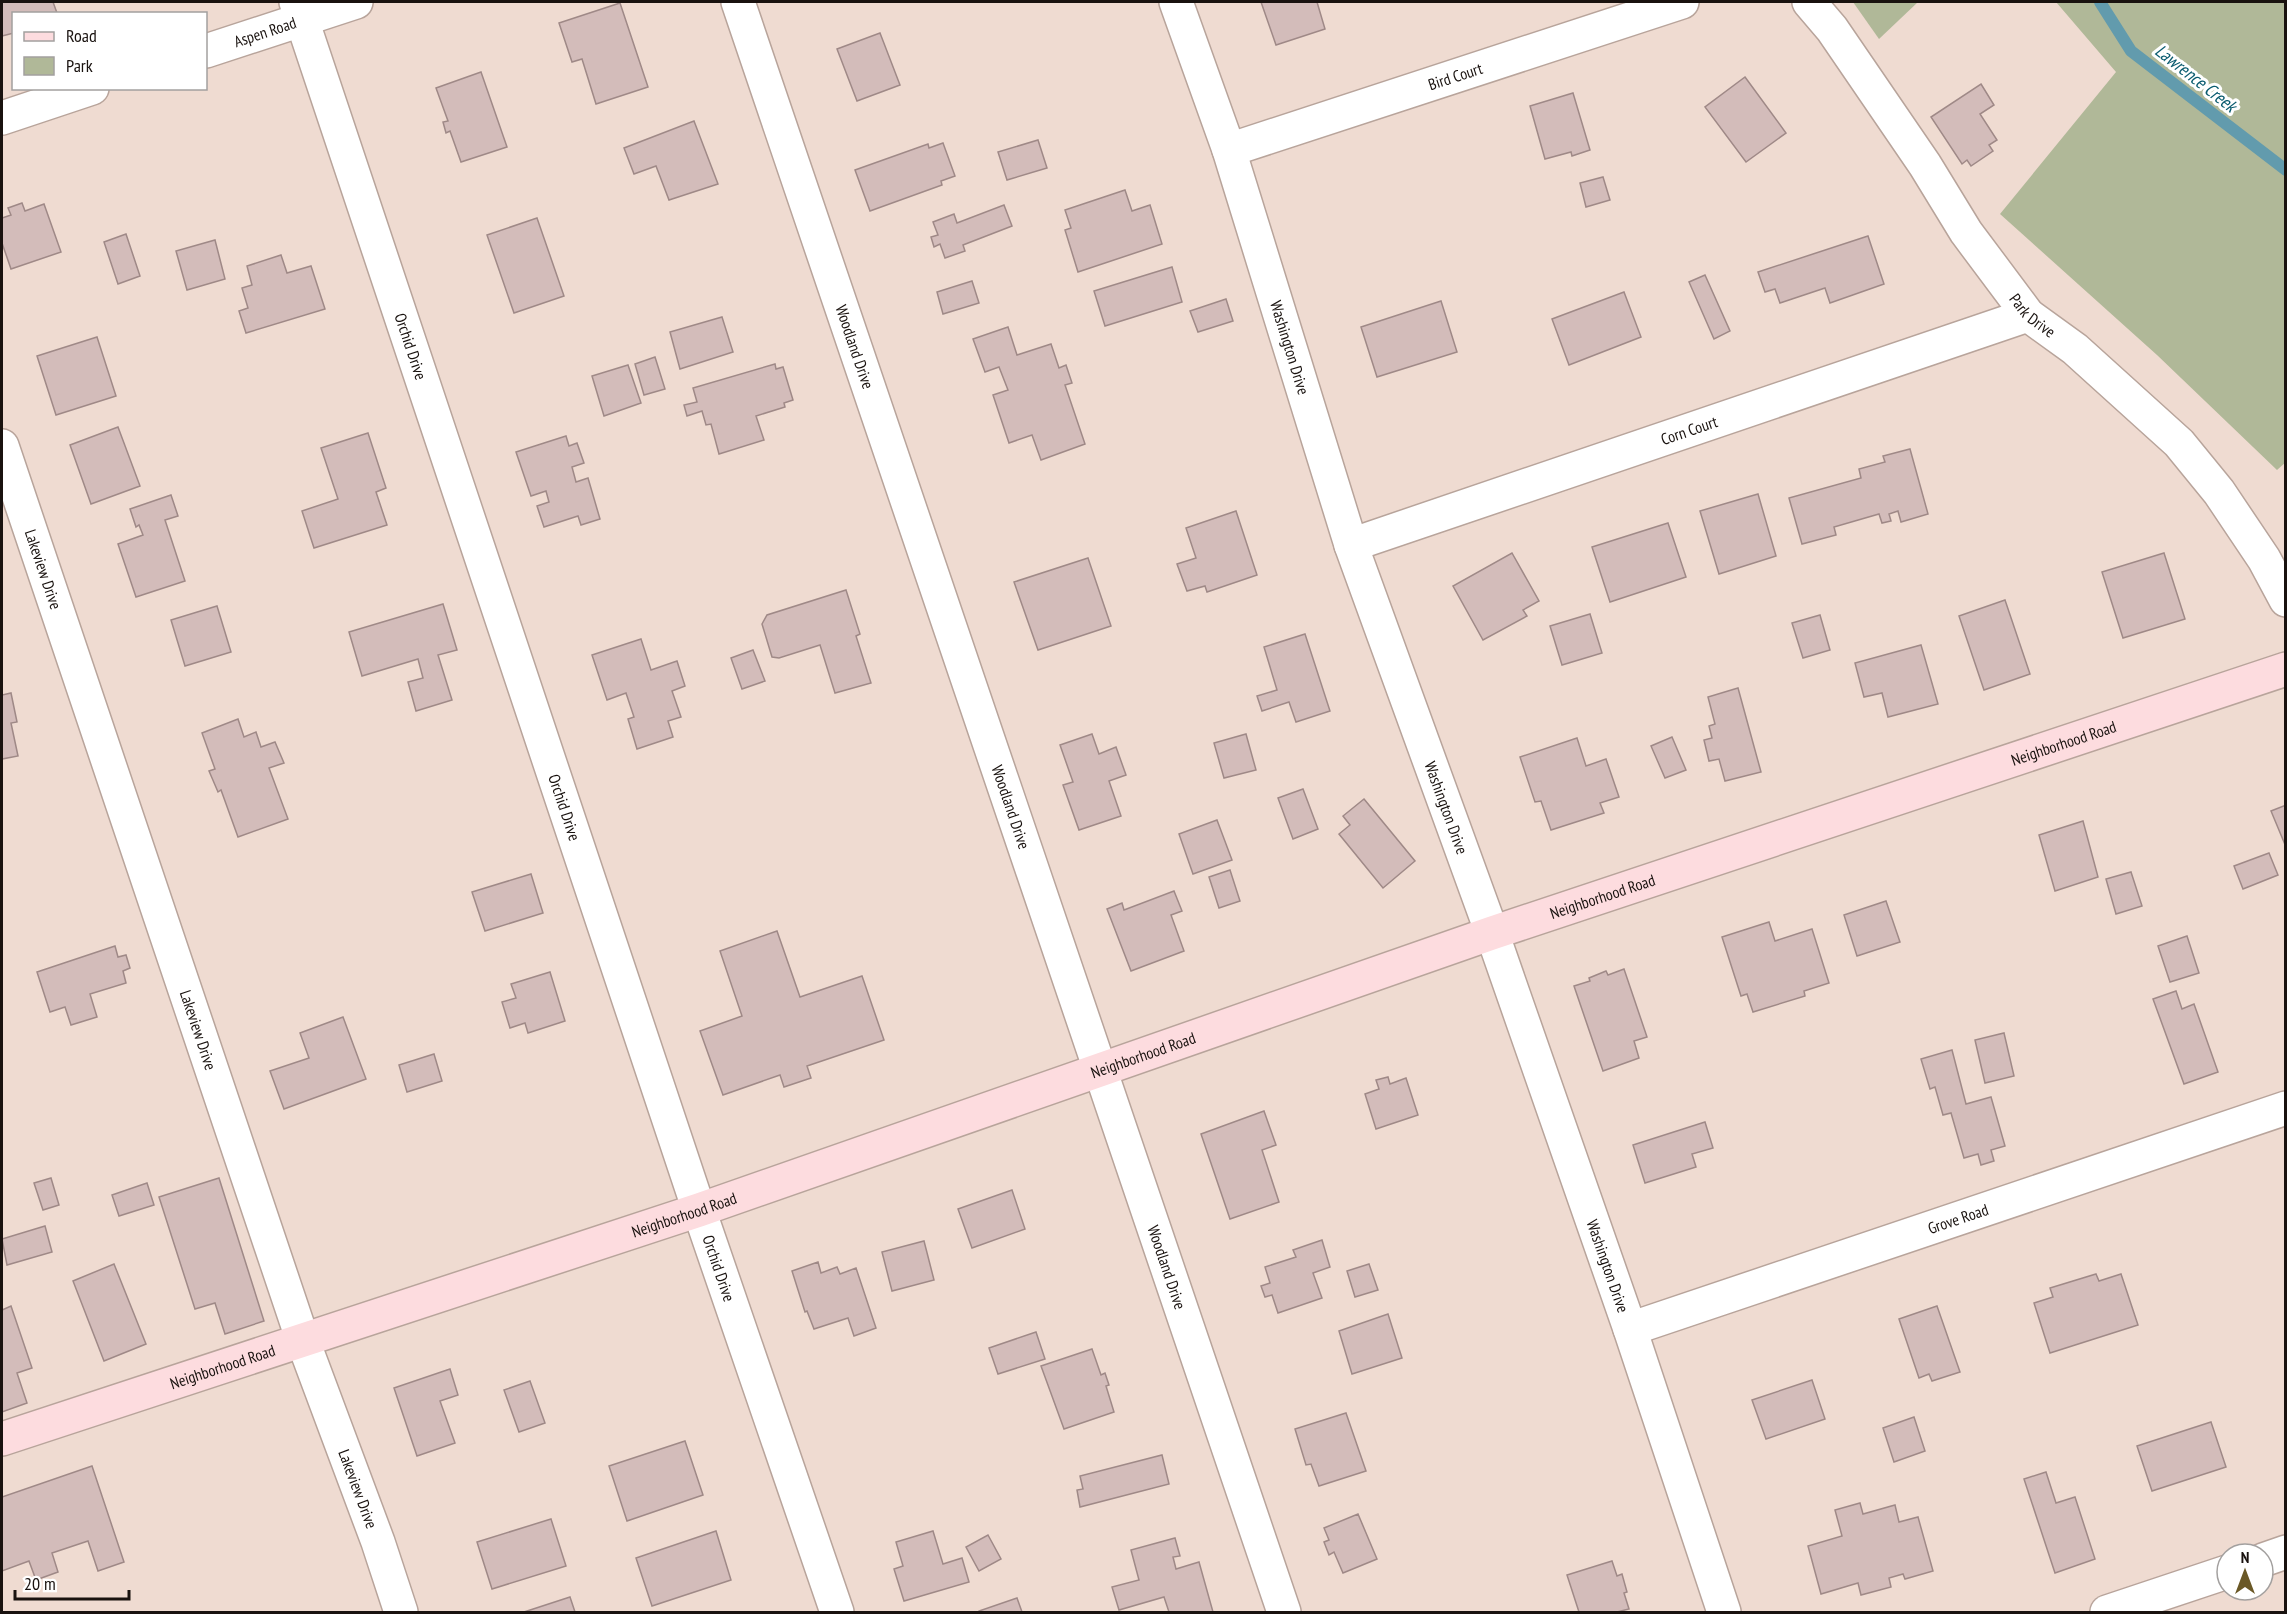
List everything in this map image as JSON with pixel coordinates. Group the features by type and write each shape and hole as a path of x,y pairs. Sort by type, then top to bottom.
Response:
{"street":[{"name":"Aspen Road","path":"207,51 299,11 356,2"},
{"name":"Woodland Drive","path":"738,2 1284,1612"},
{"name":"Washington Drive","path":"1176,2 1229,150 1351,545 1492,933 1630,1329 1724,1612"},
{"name":"Bird Court","path":"1229,150 1682,2"},
{"name":"Park Drive","path":"1809,2 1832,29 1892,116 1965,232 2028,315 2076,349 2179,443 2219,492 2264,559 2286,600"},
{"name":"Orchid Drive","path":"299,11 699,1210 837,1612"},
{"path":"2,118 86,90"},
{"name":"Corn Court","path":"1351,545 2028,315"},
{"name":"Lakeview Drive","path":"2,446 303,1341 378,1542 401,1612"},
{"name":"Neighborhood Road","path":"2,1439 699,1210 1492,933 2286,669"},
{"name":"Grove Road","path":"1630,1329 2286,1108"},
{"path":"2107,1612 2215,1576"}],"green space":[{"path":"1853,2 1918,2 1879,39"},
{"path":"2056,2 2285,2 2286,462 2277,470 2157,355 2000,214 2116,72"}],"building":[{"path":"2,2 53,2 57,12 12,12 12,34 2,36"},
{"path":"1261,2 1317,2 1325,29 1276,45"},
{"path":"620,3 648,87 596,104 582,59 572,62 559,23"},
{"path":"880,33 900,85 857,101 837,49"},
{"path":"481,72 507,147 461,162 450,131 446,133 443,122 448,121 436,88"},
{"path":"1745,77 1786,133 1746,162 1705,107"},
{"path":"1981,84 1994,105 1980,114 1997,140 1989,145 1993,151 1971,166 1967,160 1962,164 1931,117"},
{"path":"1573,93 1590,150 1572,156 1571,152 1545,159 1530,106"},
{"path":"694,121 718,184 669,200 656,166 634,174 624,148"},
{"path":"1038,140 1047,168 1007,180 998,152"},
{"path":"943,143 955,176 941,181 942,185 870,211 855,170 928,144 929,148"},
{"path":"1603,177 1610,200 1586,207 1580,183"},
{"path":"1125,190 1132,211 1150,205 1162,244 1078,272 1065,230 1071,228 1065,210"},
{"path":"22,203 25,211 44,204 61,252 11,269 2,243 2,218 11,215 8,208"},
{"path":"1004,205 1012,226 963,245 965,251 945,258 940,244 934,247 931,237 938,235 933,222 954,214 957,223"},
{"path":"537,218 564,296 514,313 487,235"},
{"path":"126,234 140,276 118,284 104,242"},
{"path":"1868,236 1884,284 1830,303 1825,288 1780,303 1775,289 1765,292 1758,272"},
{"path":"215,240 225,279 187,290 176,251"},
{"path":"281,255 287,273 311,266 325,309 246,333 239,311 248,308 242,288 252,285 247,266"},
{"path":"1172,267 1182,302 1105,326 1094,291"},
{"path":"1705,275 1730,331 1714,339 1689,282"},
{"path":"972,281 979,303 943,314 937,292"},
{"path":"1624,292 1641,337 1569,365 1552,319"},
{"path":"1226,299 1233,321 1198,332 1190,311"},
{"path":"1441,301 1457,352 1377,377 1361,327"},
{"path":"722,317 733,352 680,369 670,332"},
{"path":"1008,327 1017,355 1051,344 1059,368 1066,365 1072,383 1065,385 1085,444 1041,460 1032,435 1009,443 993,395 1008,390 999,367 985,372 973,339"},
{"path":"97,337 116,396 56,415 37,356"},
{"path":"655,357 665,389 644,395 635,364"},
{"path":"775,364 776,369 783,367 793,400 784,403 785,407 756,416 764,440 719,454 711,424 706,425 702,411 687,416 684,405 697,402 693,388"},
{"path":"628,365 641,403 604,416 592,376"},
{"path":"118,427 140,486 91,504 70,445"},
{"path":"368,433 386,488 376,492 387,525 314,548 302,511 338,499 321,448"},
{"path":"566,436 569,446 577,443 584,463 572,467 576,482 588,478 600,519 581,525 578,516 544,527 537,506 549,502 546,491 531,496 516,452"},
{"path":"1910,449 1928,514 1901,522 1898,511 1889,514 1891,521 1882,523 1879,514 1834,527 1836,535 1802,544 1789,498 1861,478 1859,469 1885,462 1883,456"},
{"path":"1758,494 1776,556 1719,574 1700,511"},
{"path":"171,495 178,516 165,520 185,581 136,597 118,544 143,535 139,525 136,527 130,509"},
{"path":"1236,511 1257,575 1207,592 1205,586 1187,591 1177,564 1196,558 1186,528"},
{"path":"1668,523 1686,577 1610,602 1592,547"},
{"path":"1512,553 1539,601 1523,610 1527,616 1483,640 1453,586"},
{"path":"2164,553 2185,619 2123,638 2102,572"},
{"path":"1088,558 1111,626 1038,650 1014,582"},
{"path":"846,590 860,634 856,636 871,683 835,693 820,645 779,658 772,657 762,624 767,615"},
{"path":"2005,600 2030,674 1984,690 1959,616"},
{"path":"443,604 457,650 438,655 452,700 416,711 408,682 423,678 418,659 362,676 349,632"},
{"path":"217,606 231,652 185,666 171,620"},
{"path":"1590,614 1602,653 1562,665 1550,626"},
{"path":"1820,615 1830,650 1803,658 1792,623"},
{"path":"1305,634 1330,711 1296,722 1289,702 1262,711 1257,696 1277,690 1264,647"},
{"path":"641,639 651,670 677,661 685,686 672,691 681,717 668,721 673,737 637,749 628,719 634,717 626,693 607,700 592,655"},
{"path":"1921,645 1938,704 1888,717 1882,693 1864,697 1855,663"},
{"path":"753,650 765,681 742,689 731,658"},
{"path":"1738,688 1761,772 1725,781 1719,759 1709,761 1704,740 1712,738 1709,726 1715,724 1708,697"},
{"path":"11,693 17,722 11,723 18,756 2,759 2,695"},
{"path":"238,719 244,737 256,732 261,747 275,742 284,763 269,768 288,819 238,837 221,790 218,792 209,771 215,769 202,733"},
{"path":"1092,734 1099,754 1116,747 1126,775 1109,781 1121,816 1079,830 1063,785 1073,782 1060,745"},
{"path":"1246,734 1256,770 1224,778 1214,743"},
{"path":"1672,737 1686,770 1665,778 1651,746"},
{"path":"1577,738 1586,766 1606,759 1619,797 1600,803 1604,813 1551,830 1541,801 1535,802 1520,757"},
{"path":"1303,789 1318,829 1293,839 1278,798"},
{"path":"1364,799 1415,861 1383,888 1339,834 1350,825 1343,816"},
{"path":"2286,805 2286,847 2271,811"},
{"path":"1217,820 1232,860 1193,874 1179,834"},
{"path":"2083,821 2098,877 2055,891 2039,835"},
{"path":"2269,853 2278,875 2243,889 2234,866"},
{"path":"1230,870 1240,901 1219,908 1209,877"},
{"path":"2131,872 2142,906 2116,914 2106,879"},
{"path":"531,874 543,913 485,931 472,892"},
{"path":"1174,891 1182,911 1171,915 1184,951 1131,971 1107,909 1122,903 1124,910"},
{"path":"1886,901 1900,942 1857,956 1844,915"},
{"path":"1769,922 1775,941 1812,929 1829,983 1804,991 1805,996 1753,1012 1747,994 1741,996 1722,937"},
{"path":"777,931 800,997 862,976 884,1040 807,1066 811,1078 784,1087 780,1075 723,1095 700,1031 742,1016 720,951"},
{"path":"2187,936 2199,973 2170,982 2158,946"},
{"path":"115,946 118,957 126,955 130,968 123,971 126,983 90,994 97,1017 71,1025 65,1007 50,1012 37,972"},
{"path":"1624,969 1647,1037 1634,1041 1639,1058 1603,1071 1574,986 1590,981 1589,978 1606,971 1608,975"},
{"path":"550,972 565,1021 528,1033 525,1023 510,1028 502,1002 516,998 511,984"},
{"path":"2176,991 2182,1009 2194,1004 2218,1072 2184,1084 2153,999"},
{"path":"343,1017 366,1079 284,1109 270,1071 309,1058 300,1033"},
{"path":"2004,1033 2014,1076 1985,1083 1975,1040"},
{"path":"1952,1050 1966,1104 1991,1097 2005,1146 1991,1150 1994,1161 1981,1165 1978,1154 1964,1158 1951,1113 1943,1115 1935,1087 1930,1089 1921,1059"},
{"path":"434,1054 442,1081 407,1092 399,1065"},
{"path":"1388,1077 1390,1084 1406,1078 1418,1115 1376,1129 1365,1094 1379,1089 1376,1080"},
{"path":"1264,1111 1276,1145 1262,1150 1279,1202 1230,1219 1201,1134"},
{"path":"1705,1122 1713,1148 1692,1154 1696,1167 1645,1183 1633,1145"},
{"path":"51,1178 59,1205 43,1210 34,1183"},
{"path":"219,1178 264,1321 225,1334 215,1303 195,1309 159,1197"},
{"path":"147,1183 154,1205 119,1216 112,1195"},
{"path":"1012,1190 1025,1229 972,1248 958,1209"},
{"path":"45,1226 52,1252 7,1265 2,1239"},
{"path":"1322,1240 1330,1267 1313,1273 1322,1298 1278,1313 1272,1295 1265,1297 1261,1286 1270,1283 1265,1267 1296,1257 1293,1250"},
{"path":"924,1241 934,1280 892,1291 882,1252"},
{"path":"818,1262 821,1273 837,1267 840,1274 856,1268 876,1328 854,1336 848,1318 814,1329 807,1311 805,1312 792,1271"},
{"path":"114,1264 146,1344 104,1361 73,1281"},
{"path":"1369,1264 1378,1290 1355,1297 1347,1271"},
{"path":"2096,1274 2099,1281 2121,1274 2138,1325 2050,1353 2034,1303 2053,1297 2050,1288"},
{"path":"11,1306 32,1368 17,1373 27,1403 2,1412 2,1310"},
{"path":"1937,1306 1960,1372 1932,1381 1929,1374 1919,1378 1899,1319"},
{"path":"1388,1314 1402,1358 1352,1374 1339,1331"},
{"path":"1036,1332 1045,1359 998,1374 989,1348"},
{"path":"1092,1349 1101,1375 1105,1373 1109,1385 1106,1386 1114,1412 1064,1429 1041,1366"},
{"path":"450,1369 458,1395 440,1401 455,1443 417,1456 394,1388"},
{"path":"1812,1380 1825,1419 1766,1439 1752,1400"},
{"path":"530,1381 545,1423 519,1432 504,1390"},
{"path":"1346,1413 1366,1471 1319,1486 1311,1464 1306,1465 1295,1429"},
{"path":"1914,1417 1925,1451 1894,1462 1883,1428"},
{"path":"2211,1422 2226,1467 2152,1491 2137,1446"},
{"path":"685,1441 703,1495 627,1521 609,1466"},
{"path":"1162,1455 1169,1484 1080,1507 1077,1490 1083,1489 1080,1476"},
{"path":"92,1466 124,1562 98,1571 88,1541 52,1553 58,1572 36,1580 29,1561 2,1571 2,1497"},
{"path":"2046,1472 2056,1503 2075,1497 2095,1559 2055,1573 2024,1479"},
{"path":"1860,1503 1863,1514 1895,1505 1899,1522 1918,1517 1933,1571 1905,1579 1903,1574 1889,1578 1891,1587 1861,1595 1858,1583 1821,1594 1808,1546 1842,1536 1835,1510"},
{"path":"1358,1514 1377,1559 1343,1573 1334,1552 1329,1555 1324,1542 1329,1540 1324,1528"},
{"path":"551,1519 566,1566 492,1589 477,1542"},
{"path":"716,1531 731,1580 652,1606 636,1558"},
{"path":"933,1531 943,1564 962,1558 969,1582 904,1601 894,1569 903,1566 896,1542"},
{"path":"988,1535 1001,1559 979,1571 966,1547"},
{"path":"1175,1538 1180,1556 1173,1557 1176,1569 1199,1562 1213,1612 1169,1612 1164,1597 1119,1610 1112,1587 1139,1580 1131,1550"},
{"path":"1612,1561 1617,1576 1622,1574 1629,1609 1617,1612 1579,1612 1567,1575"},
{"path":"570,1597 575,1612 524,1612"},
{"path":"1017,1598 1022,1612 979,1612 979,1611"}],"waterway":[{"name":"Lawrence Creek","path":"2100,2 2131,51 2286,170"}]}
